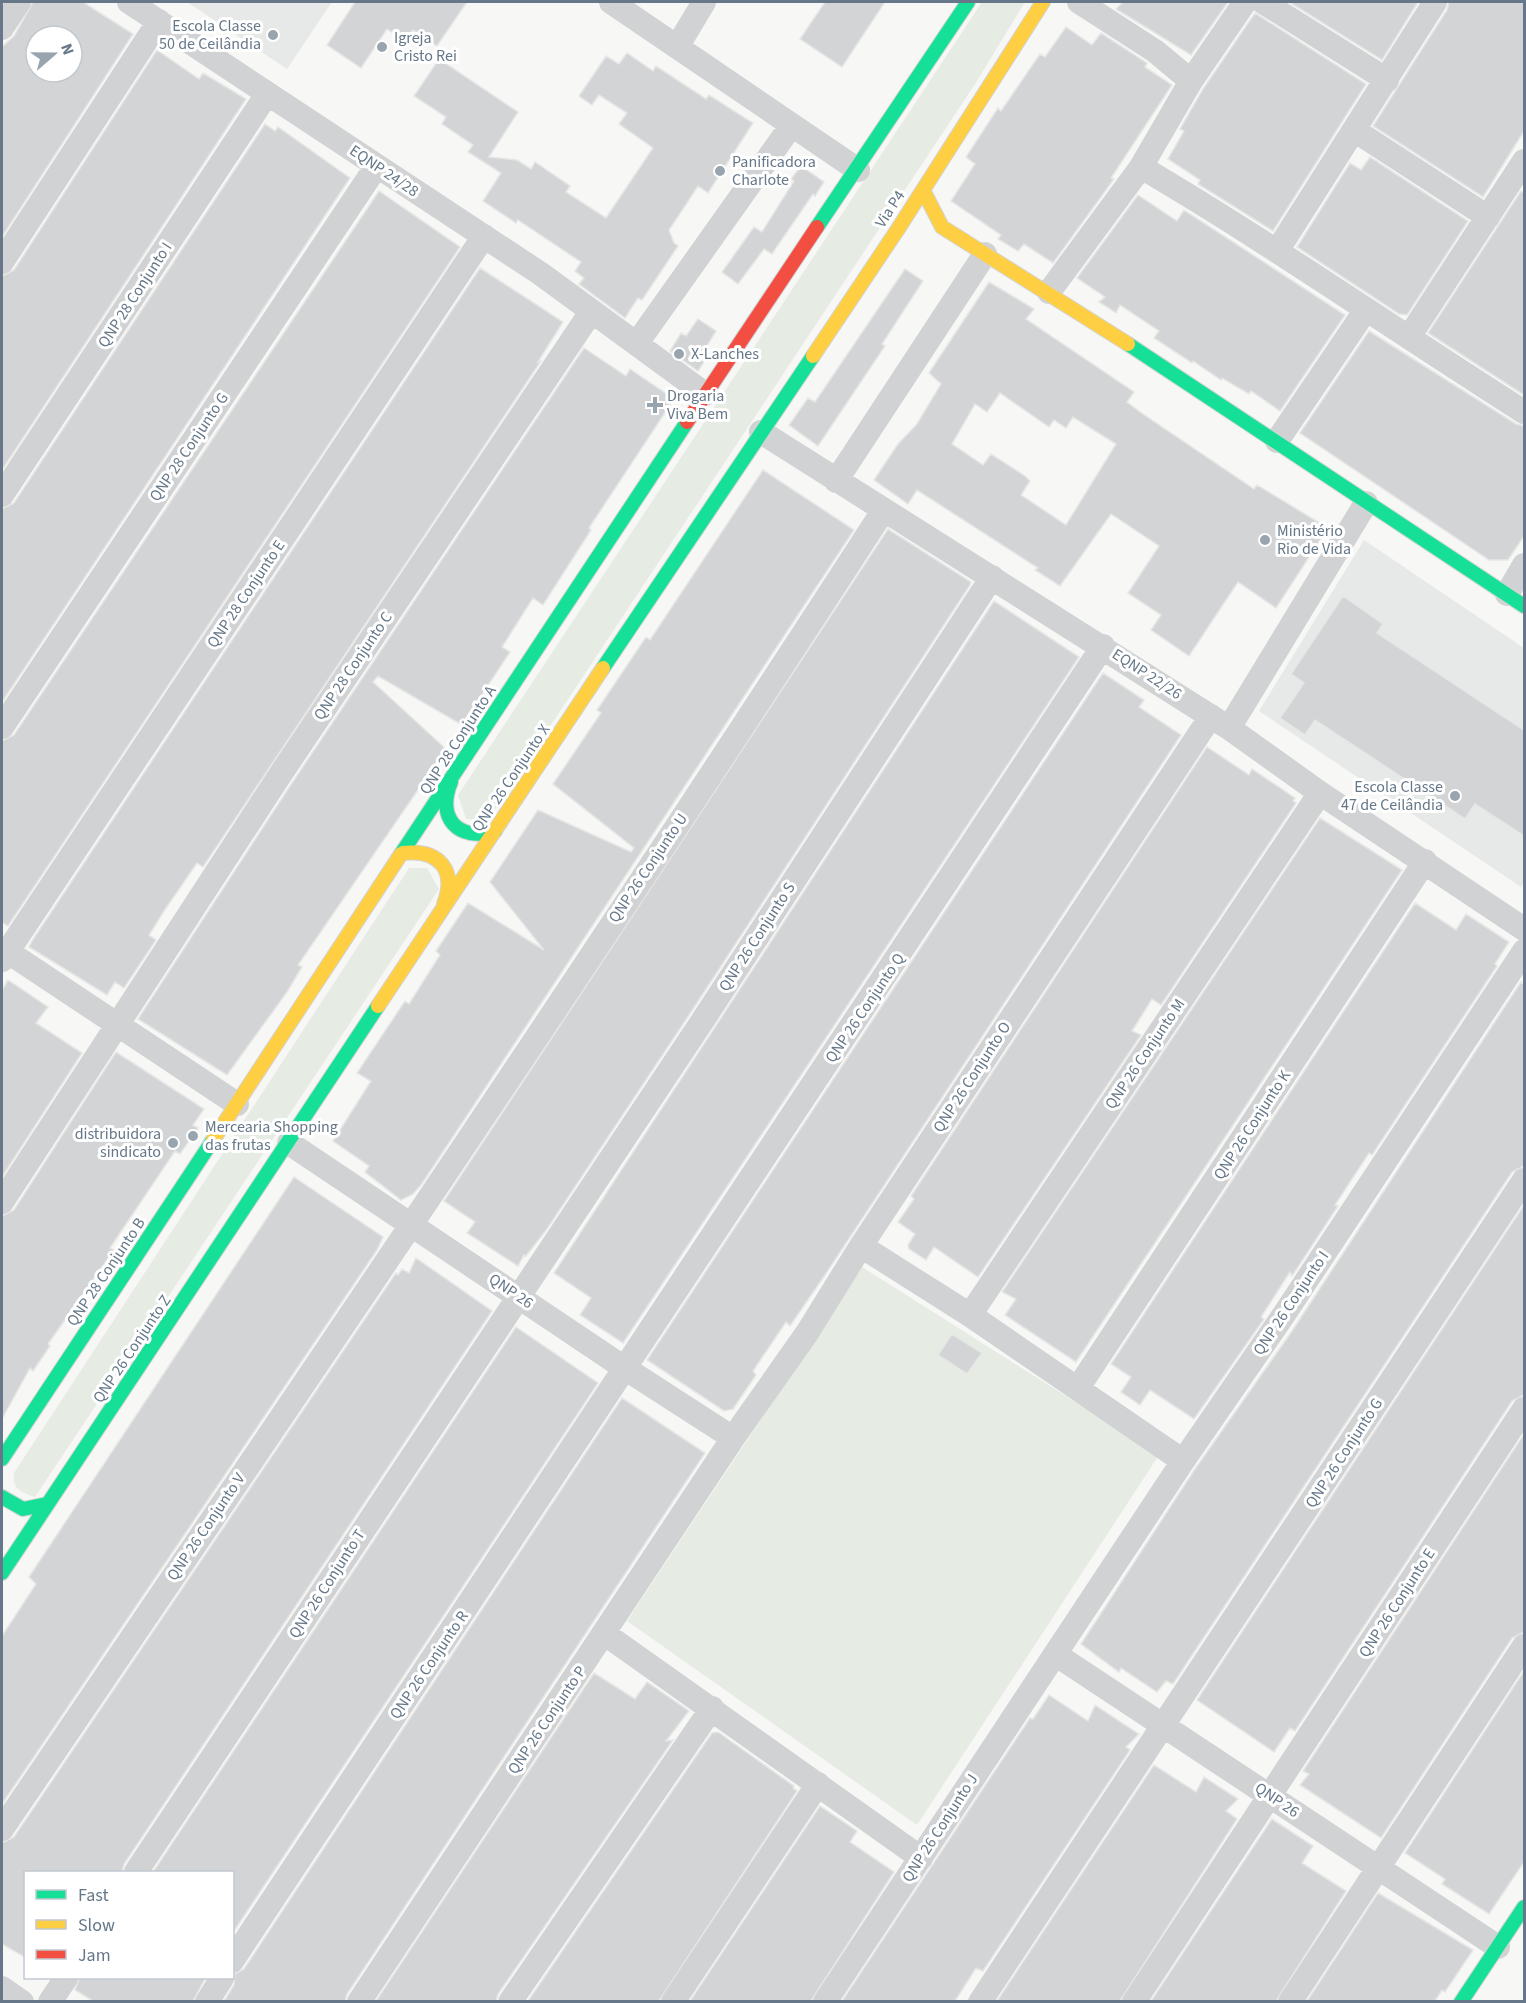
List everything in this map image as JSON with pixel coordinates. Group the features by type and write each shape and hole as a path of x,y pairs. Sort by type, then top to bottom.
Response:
{"street":[{"path":"2,28 19,2"},
{"name":"EQNP 24/28","path":"129,2 541,274 705,394"},
{"path":"611,2 858,170"},
{"path":"677,47 704,2"},
{"path":"705,394 858,170 968,2"},
{"name":"Via P4","path":"761,432 898,229 1043,2"},
{"path":"1079,2 1155,51 1191,81"},
{"path":"1049,292 1141,167 1191,81 1245,2"},
{"path":"1263,2 1387,80"},
{"path":"1277,251 1435,2"},
{"path":"2,262 159,21"},
{"name":"QNP 28 Conjunto I","path":"2,495 267,94"},
{"path":"637,344 791,126"},
{"path":"1354,130 1488,217"},
{"name":"QNP 28 Conjunto G","path":"2,727 376,166"},
{"path":"1141,167 1277,251 1365,311 1524,412"},
{"path":"1408,338 1523,168"},
{"path":"922,190 931,227"},
{"path":"898,229 931,227 986,254 1049,292 1516,600 1524,565"},
{"name":"QNP 28 Conjunto E","path":"3,953 484,236"},
{"path":"836,481 986,254"},
{"path":"1277,441 1365,311"},
{"name":"QNP 28 Conjunto C","path":"2,1202 117,1022 591,312"},
{"name":"QNP 28 Conjunto A","path":"237,1104 705,394"},
{"name":"EQNP 22/26","path":"761,432 1220,722 1320,793 1524,929"},
{"name":"QNP 26 Conjunto X","path":"289,1143 444,904 761,432"},
{"name":"QNP 26 Conjunto O","path":"734,1438 807,1333 861,1246 1220,722 1366,503"},
{"name":"QNP 26 Conjunto U","path":"410,1224 761,699 883,511"},
{"name":"QNP 26 Conjunto S","path":"519,1296 842,809 992,577"},
{"name":"QNP 26 Conjunto Q","path":"624,1367 912,938 1103,646"},
{"path":"451,782 444,801 449,821 465,834 475,836 495,831"},
{"name":"QNP 26 Conjunto M","path":"970,1315 1320,793"},
{"path":"403,853 420,850 428,852 442,863 449,879 448,896 444,904"},
{"name":"QNP 26 Conjunto K","path":"1078,1388 1425,861"},
{"name":"QNP 26 Conjunto I","path":"1055,1654 1183,1461 1286,1313 1524,951"},
{"path":"3,953 117,1022 237,1104"},
{"name":"QNP 28 Conjunto B","path":"2,1459 237,1104"},
{"name":"QNP 26","path":"289,1143 734,1438"},
{"name":"QNP 26 Conjunto Z","path":"3,1570 289,1143"},
{"name":"QNP 26 Conjunto G","path":"980,2001 1524,1180"},
{"name":"QNP 26 Conjunto V","path":"2,1829 410,1224"},
{"path":"861,1246 970,1315 1183,1461"},
{"name":"QNP 26 Conjunto T","path":"137,1871 519,1296"},
{"name":"QNP 26 Conjunto R","path":"234,1958 624,1367"},
{"name":"QNP 26 Conjunto E","path":"1134,2001 1524,1409"},
{"name":"QNP 26 Conjunto P","path":"359,2001 734,1438"},
{"path":"2,1497 18,1509 39,1509 48,1504"},
{"path":"2,1547 3,1570"},
{"path":"605,1634 921,1858"},
{"path":"1290,2001 1524,1646"},
{"name":"QNP 26","path":"1055,1654 1498,1947"},
{"name":"QNP 26 Conjunto J","path":"825,2001 1055,1654"},
{"path":"510,2001 712,1708"},
{"path":"673,2001 818,1784"},
{"path":"1461,2001 1524,1907"},
{"path":"50,2001 65,1979"},
{"path":"207,2001 221,1979"},
{"path":"2,1988 22,2001"}],"shaded area":[{"name":"Escola Classe 50 de Ceilândia","path":"187,2 332,2 287,69"},
{"path":"982,2 1025,2 975,84 490,817 485,820 466,819 458,795"},
{"name":"Escola Classe 47 de Ceilândia","path":"1364,540 1524,648 1524,882 1521,887 1259,711"},
{"path":"409,868 427,868 439,889 35,1497 22,1491 14,1483 14,1473"},
{"path":"862,1267 1159,1455 917,1825 627,1621"}],"building":[{"path":"33,2 83,2 133,34 2,237 2,47 14,36"},
{"path":"355,2 467,2 437,46 413,30 405,41 387,29 361,68 327,45"},
{"path":"825,2 885,2 842,67 800,39"},
{"path":"1123,2 1228,2 1191,55 1116,9"},
{"path":"1289,2 1418,2 1382,60"},
{"path":"1449,2 1524,2 1524,131 1483,197 1373,126 1447,10"},
{"path":"1255,13 1366,84 1273,231 1198,184 1200,180 1168,159 1184,131 1180,129 1203,89"},
{"path":"1066,27 1092,45 1101,33 1147,63 1145,67 1172,85 1111,178 1114,179 1053,263 1024,244 1018,251 998,239 1001,235 951,201 975,164 966,157 998,108 1001,111 1040,54 1045,57"},
{"path":"157,50 199,79 203,73 246,99 2,470 2,276 14,270"},
{"path":"627,53 653,71 656,66 706,99 709,95 753,123 708,193 698,186 669,230 674,243 678,246 642,300 638,298 625,318 579,284 584,278 575,271 581,262 518,220 516,223 483,201 501,173 468,152 473,145 442,124 446,117 414,96 439,59 518,112 489,157 517,160 531,169 535,162 570,186 566,192 606,218 653,148 619,124 627,113 599,95 592,105 579,96 606,56 619,64"},
{"path":"265,124 275,131 278,127 350,178 2,702 2,509 14,503"},
{"path":"1370,157 1468,221 1407,315 1399,314 1297,247 1350,163 1361,170"},
{"path":"801,166 824,182 815,196 813,194 772,254 764,249 738,284 722,272 754,227 762,232 794,181 791,179"},
{"path":"379,191 460,247 8,926 2,922 2,741 14,735"},
{"path":"1521,191 1524,193 1524,395 1428,333"},
{"path":"1138,195 1177,221 1184,210 1345,315 1280,411 1251,391 1249,394 1222,378 1221,380 1193,361 1192,363 1154,338 1159,331 1120,305 1116,313 1099,302 1105,297 1077,278"},
{"path":"480,268 563,322 538,362 541,361 203,867 197,863 164,911 149,935 156,940 124,988 115,982 107,995 29,947 32,941"},
{"path":"905,269 923,281 882,344 885,346 818,446 789,425 808,398 815,402"},
{"path":"989,282 1034,309 1026,319 1134,392 1127,402 1140,412 1254,489 1257,485 1328,528 1276,608 1238,582 1189,656 1151,630 1161,615 1128,593 1159,546 1111,514 1060,586 1035,570 1038,568 917,490 908,504 874,480 898,444 917,424 941,384 929,373","holes":["1000,393 1049,427 1054,420 1066,428 1073,417 1116,444 1066,525 1021,495 1030,481 1025,476 991,454 983,465 952,444 975,404 987,412"]},
{"path":"698,319 716,331 705,349 710,353 698,371 670,351 681,333 686,336"},
{"path":"1369,331 1516,424 1524,426 1524,536 1508,560 1489,560 1300,433"},
{"path":"584,348 626,376 630,369 674,399 589,528 591,530 543,605 533,598 502,647 510,652 462,725 378,676 373,682 446,749 298,965 302,967 287,992 227,1075 138,1019 292,783"},
{"path":"763,470 854,530 421,1185 413,1194 401,1200 365,1172 369,1166 333,1141 371,1081 357,1073 405,1001 409,1004 440,955 436,951 468,903 544,950 490,882 538,810 631,852 634,848 553,784 601,713 597,710 646,637 650,640"},
{"path":"888,529 971,582 970,585 547,1229 526,1256 524,1255 518,1266 467,1233 475,1222 444,1201"},
{"path":"1343,596 1383,624 1377,633 1524,730 1524,836 1475,804 1465,819 1315,720 1305,735 1280,718 1304,683 1291,674"},
{"path":"994,601 1079,657 623,1343 580,1315 591,1298 554,1273"},
{"path":"1103,673 1144,700 1139,707 1181,735 823,1278 790,1326 786,1322 753,1371 756,1375 733,1409 724,1411 647,1360"},
{"path":"1207,747 1249,775 1252,769 1295,798 1293,801 1296,803 1161,1005 1152,999 1132,1031 1141,1035 978,1277 934,1247 926,1260 909,1249 908,1245 915,1234 898,1222 914,1199 911,1196"},
{"path":"1320,818 1402,870 1076,1362 1005,1315 1016,1299 1002,1292"},
{"path":"1415,903 1456,930 1466,914 1509,942 1495,964 1497,966 1372,1155 1369,1153 1335,1205 1338,1206 1292,1276 1290,1272 1261,1317 1264,1319 1194,1419 1150,1390 1140,1405 1121,1392 1131,1377 1111,1364"},
{"path":"8,980 48,1007 36,1023 82,1053 2,1177 2,990"},
{"path":"1521,982 1524,985 1524,1166 1512,1172 1173,1684 1166,1681 1157,1692 1121,1668 1119,1672 1081,1644 1195,1469 1290,1334"},
{"path":"116,1052 204,1109 193,1125 198,1128 180,1154 175,1151 110,1248 114,1250 48,1344 50,1346 33,1371 30,1368 2,1419 2,1216 14,1210"},
{"path":"294,1177 383,1237 377,1250 2,1804 2,1636 36,1584 29,1577"},
{"path":"1524,1205 1524,1395 1512,1401 1295,1731 1290,1728 1274,1752 1197,1700"},
{"path":"416,1258 492,1311 124,1864 122,1871 24,1871 24,1957 2,1944 2,1843 14,1837 396,1273 398,1275 402,1269 409,1273"},
{"path":"516,1327 598,1383 234,1931 234,1871 154,1871"},
{"path":"952,1334 982,1353 967,1374 938,1355"},
{"path":"622,1398 705,1453 347,1994 345,2001 224,2001 234,1985 235,1974 244,1969"},
{"path":"1524,1434 1524,1632 1512,1638 1381,1838 1300,1785 1309,1774 1303,1771"},
{"path":"1524,1671 1524,1862 1489,1914 1442,1884 1445,1879 1405,1853"},
{"path":"594,1673 635,1699 647,1682 689,1711 666,1741 673,1740 498,1994 496,2001 376,2001"},
{"path":"1049,1695 1088,1721 1095,1705 1139,1734 1126,1747 1130,1750 983,1971 976,1968 955,2001 842,2001 1030,1718 1033,1719"},
{"path":"718,1732 794,1786 793,1788 797,1791 659,2001 528,2001 712,1733"},
{"path":"1154,1765 1196,1792 1204,1777 1238,1799 1226,1811 1237,1819 1120,2001 997,2001"},
{"path":"820,1806 857,1831 850,1842 894,1872 811,2001 690,2001"},
{"path":"1272,1819 1313,1846 1302,1863 1346,1891 1276,2001 1151,2001"},
{"path":"1378,1893 1473,1950 1445,1992 1442,1990 1435,2001 1307,2001"},
{"path":"79,1979 205,1979 193,2001 93,2001 75,1990"}],"traffic: fast":[{"path":"817,227 968,2"},
{"path":"1128,344 1524,606"},
{"path":"603,668 813,356"},
{"path":"401,854 687,422"},
{"path":"451,782 446,806 454,824 470,833 482,834 495,831"},
{"path":"2,1573 378,1006"},
{"path":"2,1459 213,1140"},
{"path":"2,1497 23,1509 47,1504"},
{"path":"1461,2002 1524,1907"}],"traffic: slow":[{"path":"813,356 898,229 1043,2"},
{"path":"923,190 942,227 1128,344"},
{"path":"378,1006 603,668"},
{"path":"403,853 426,854 442,864 448,881 444,904"},
{"path":"213,1140 401,854"}],"traffic: jam":[{"path":"687,422 817,227"}],"place":[{"name":"Escola Classe 50 de Ceilândia","path":"273,35"},
{"name":"Igreja Cristo Rei","path":"382,47"},
{"name":"Panificadora Charlote","path":"720,171"},
{"name":"X-Lanches","path":"679,354"},
{"name":"Drogaria Viva Bem","path":"655,405"},
{"name":"Ministério Rio de Vida","path":"1265,540"},
{"name":"Escola Classe 47 de Ceilândia","path":"1455,796"},
{"name":"Mercearia Shopping das frutas","path":"193,1136"},
{"name":"distribuidora sindicato","path":"173,1143"}]}
